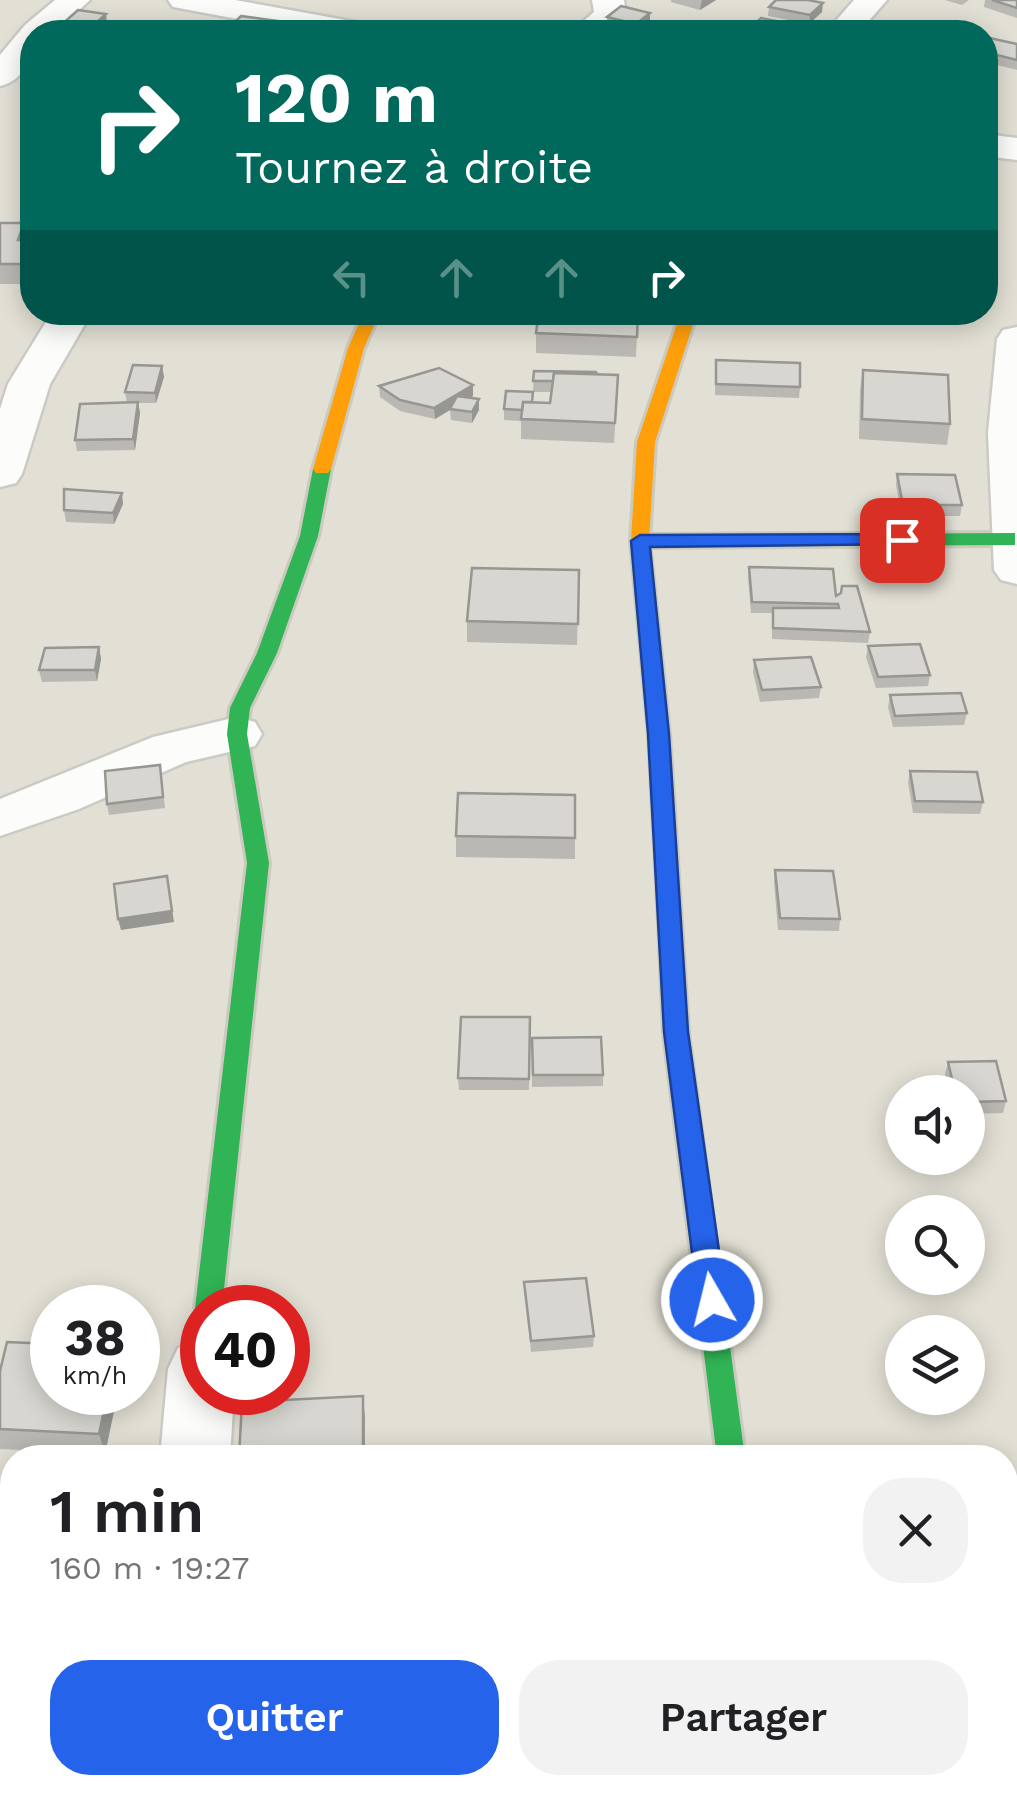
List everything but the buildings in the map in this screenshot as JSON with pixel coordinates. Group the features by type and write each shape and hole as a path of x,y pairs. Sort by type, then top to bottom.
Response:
{"street":[{"path":"50,20 74,0"},
{"path":"184,0 280,20"},
{"path":"853,20 871,0"},
{"path":"0,76 20,51"},
{"path":"0,474 29,384 64,325"},
{"path":"211,1285 258,863 238,734 240,708 267,653 309,536 324,456 366,325"},
{"path":"685,325 646,442 640,541 659,734 676,1032 729,1445"},
{"path":"640,541 1016,554 1009,433 1017,338"},
{"path":"0,818 172,749 238,734"},
{"path":"196,1445 198,1415"}],"shaded area":[{"path":"0,0 1017,0 1017,1445 0,1445"}],"traffic: fast":[{"path":"211,1285 258,863 237,734 240,708 267,653 309,536 322,469"},
{"path":"640,541 1015,539"},
{"path":"670,922 676,1033 729,1445"}],"traffic: slow":[{"path":"322,469 356,348 366,325"},
{"path":"670,922 659,734 640,541 646,442 685,325"}],"route":[{"path":"712,1300 676,1032 659,734 640,541 902,540"}]}
